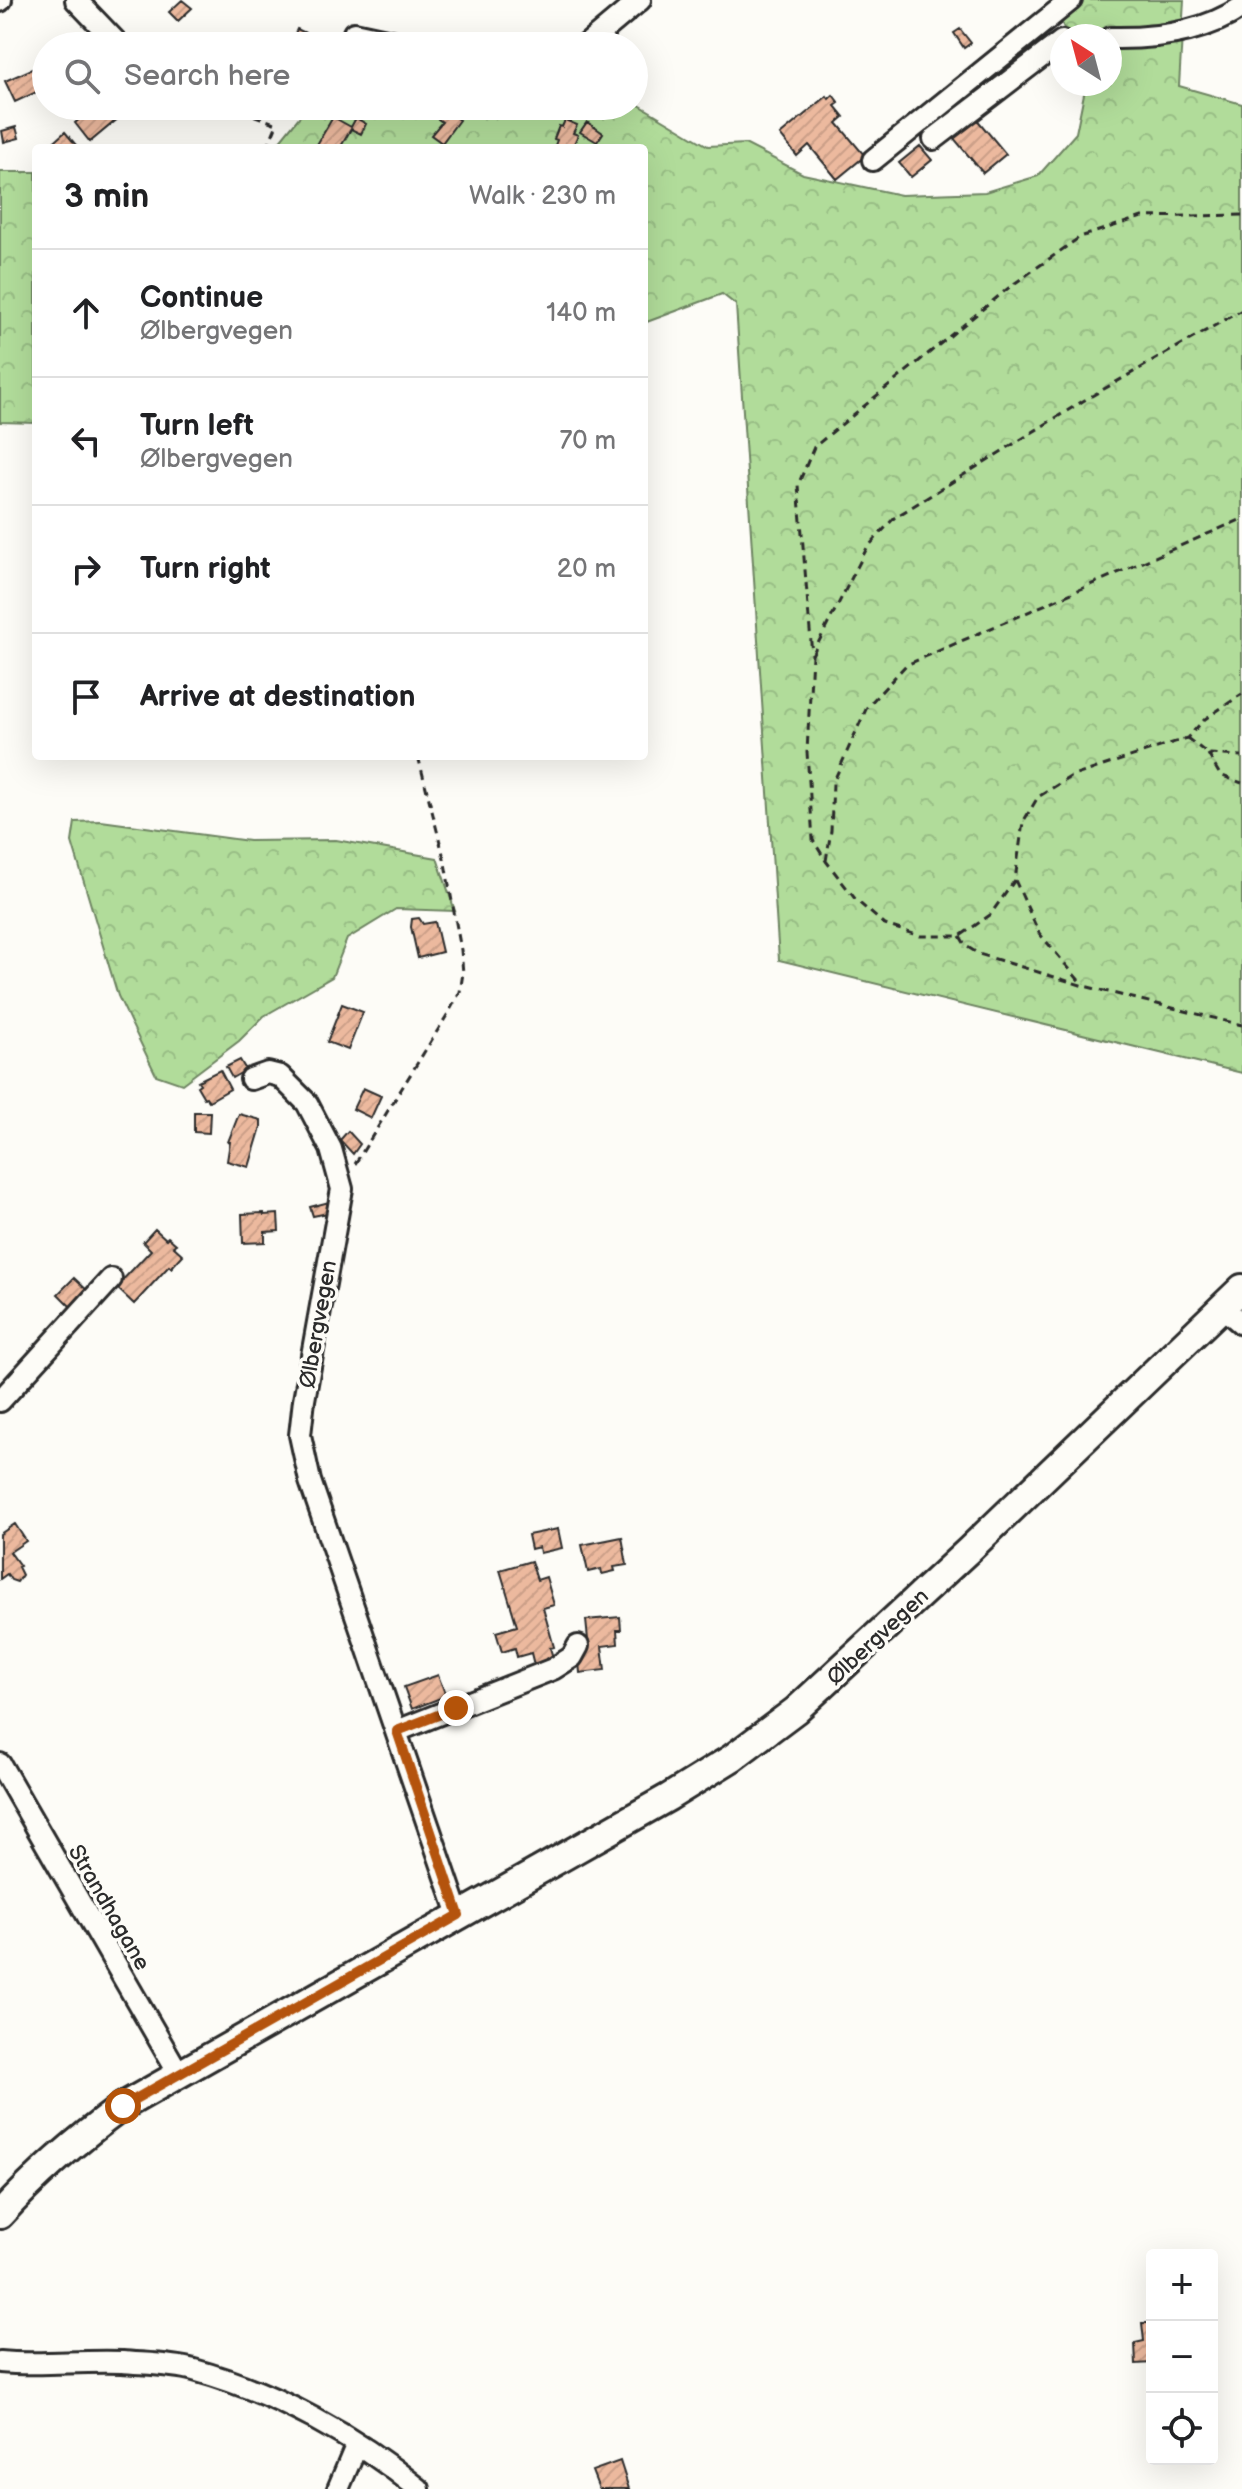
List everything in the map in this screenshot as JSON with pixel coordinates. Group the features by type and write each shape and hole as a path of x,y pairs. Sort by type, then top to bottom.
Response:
{"main road":[{"name":"Ølbergvegen","path":"0,2215 30,2182 80,2137 123,2106 669,1797 732,1758 796,1710 970,1549 1232,1316 1242,1288"}],"street":[{"path":"76,0 107,32"},
{"path":"602,32 640,0"},
{"path":"873,160 1071,0"},
{"path":"1122,37 1186,31 1224,19 1242,7"},
{"path":"934,139 1050,50"},
{"path":"251,1079 268,1073 280,1076 307,1103 331,1149 342,1189"},
{"name":"Ølbergvegen","path":"342,1189 300,1435 310,1481 459,1915"},
{"path":"0,1401 111,1279"},
{"path":"397,1731 553,1669 572,1657 578,1646"},
{"name":"Strandhagane","path":"0,1764 179,2074"},
{"path":"0,2362 121,2362 193,2370 287,2404 389,2464 419,2489"},
{"path":"338,2489 357,2444"}],"path":[{"path":"266,120 277,124 269,144"},
{"path":"1242,215 1142,217 1080,237 1011,286 814,447 798,485 812,655 807,752 813,840 856,900 885,925 920,936 960,936 990,915 1015,880 1023,822 1038,797 1070,777 1187,738 1205,719 1242,694"},
{"path":"812,655 867,548 894,518 1083,401 1242,310"},
{"path":"826,861 833,783 867,707 906,665 1242,519"},
{"path":"1187,738 1208,754 1220,775 1242,783"},
{"path":"1208,754 1242,756"},
{"path":"342,1189 460,992 463,973 444,858 419,760"},
{"path":"1015,880 1039,933 1084,986"},
{"path":"960,936 966,946 979,954 1084,986 1242,1025"}],"green space":[{"path":"1083,0 1184,0 1179,86 1242,104 1242,1073 779,960 736,305 722,294 648,322 648,144 277,144 297,120 648,120 648,110 708,146 745,144 803,174 901,195 985,192 1038,176 1076,133 1084,96 1122,96 1122,24 1062,24 1059,16"},
{"path":"0,172 32,172 32,423 0,422"},
{"path":"101,821 249,841 336,840 437,858 455,911 396,909 347,939 332,977 264,1016 239,1041 182,1084 156,1075 118,996 72,842 75,822"}],"building":[{"path":"182,0 192,8 178,21 169,12"},
{"path":"960,29 971,43 964,48 954,33"},
{"path":"32,69 32,94 15,102 5,81"},
{"path":"833,95 839,103 835,106 844,117 837,123 865,156 837,179 809,145 797,156 780,135 827,96 829,99"},
{"path":"975,117 1006,154 983,173 952,136"},
{"path":"79,120 116,120 90,142 75,123"},
{"path":"331,120 351,127 355,120 366,124 361,134 351,129 342,144 317,144"},
{"path":"439,120 459,120 442,143 431,135 442,122"},
{"path":"565,120 577,125 573,133 578,135 574,144 556,144 557,140 554,139 559,126 562,127"},
{"path":"587,122 603,133 597,142 580,132"},
{"path":"16,127 19,138 4,142 2,131"},
{"path":"65,132 75,144 51,144"},
{"path":"920,146 932,160 911,177 899,163"},
{"path":"419,918 423,924 435,922 442,952 418,958 411,927 412,919"},
{"path":"342,1004 363,1012 348,1050 327,1042"},
{"path":"240,1060 246,1070 232,1078 226,1067"},
{"path":"220,1070 230,1089 209,1101 197,1086 200,1084 198,1081"},
{"path":"363,1088 381,1096 371,1118 353,1109"},
{"path":"194,1112 210,1112 209,1133 194,1132"},
{"path":"239,1114 261,1120 249,1167 227,1161 228,1142"},
{"path":"348,1131 360,1144 353,1154 340,1140"},
{"path":"329,1202 328,1213 313,1216 310,1207"},
{"path":"242,1214 278,1214 279,1231 265,1232 265,1242 243,1243"},
{"path":"155,1229 176,1244 173,1246 183,1255 134,1304 116,1287 151,1250 143,1242"},
{"path":"74,1278 90,1293 74,1310 58,1294"},
{"path":"15,1524 26,1541 10,1552 20,1566 22,1575 17,1582 7,1574 0,1579 0,1534"},
{"path":"558,1529 562,1548 540,1553 539,1547 531,1549 528,1535"},
{"path":"622,1537 627,1565 614,1567 615,1571 602,1574 601,1569 588,1572 582,1545"},
{"path":"531,1561 537,1580 546,1577 554,1605 543,1608 554,1647 550,1648 555,1664 535,1669 531,1653 517,1657 515,1648 502,1652 496,1632 517,1626 500,1570"},
{"path":"620,1617 618,1644 602,1646 605,1670 580,1673 578,1651 589,1650 586,1620"},
{"path":"438,1675 446,1696 412,1709 404,1687"},
{"path":"1142,2323 1146,2323 1146,2363 1136,2364 1135,2343 1144,2341"},
{"path":"620,2461 629,2489 599,2489 592,2471"}],"route":[{"path":"123,2106 459,1915 397,1731 456,1708"}]}
